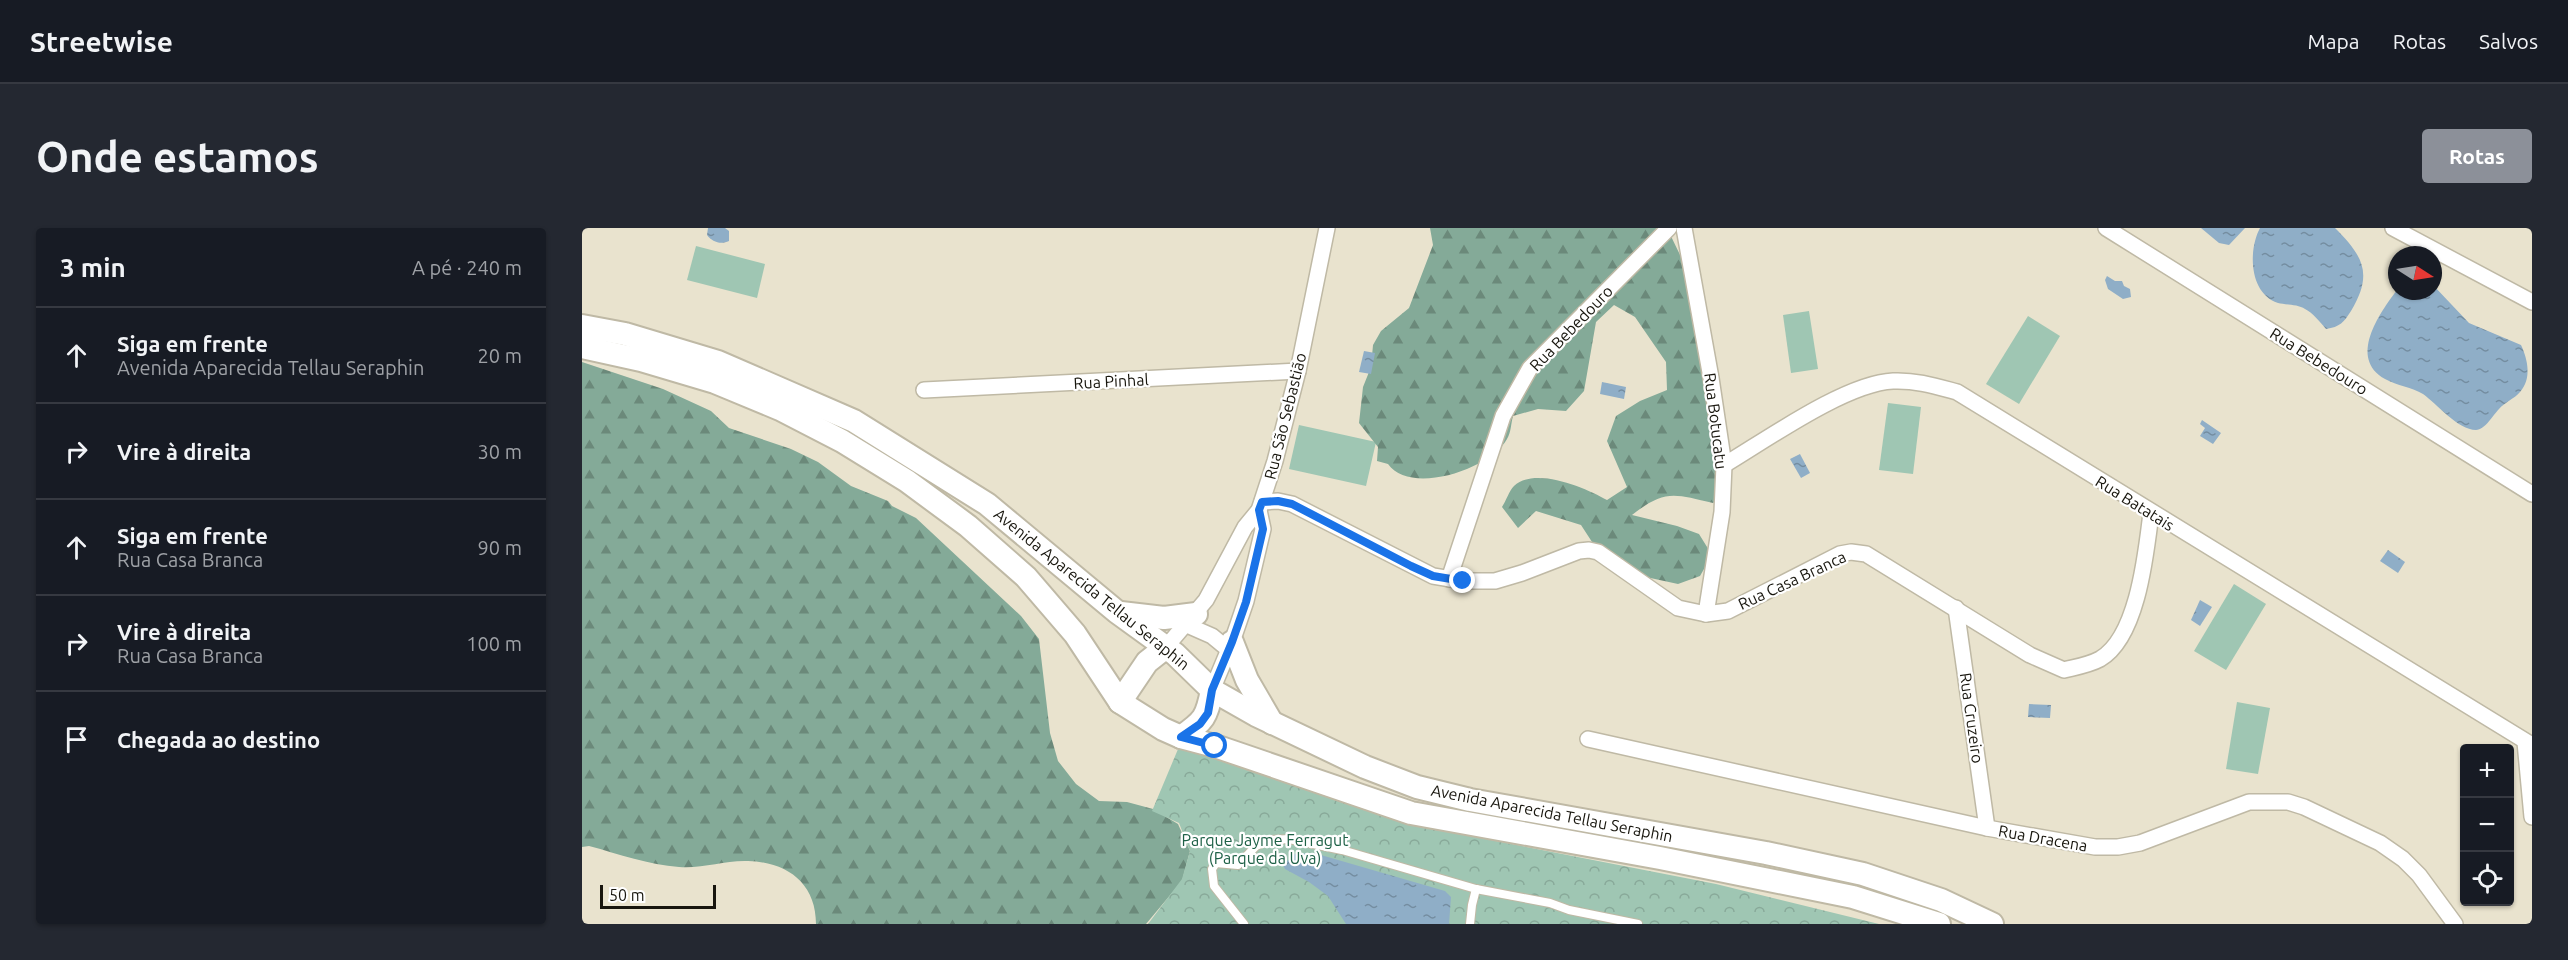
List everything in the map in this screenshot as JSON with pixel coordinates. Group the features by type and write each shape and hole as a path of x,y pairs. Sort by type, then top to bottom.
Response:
{"main road":[{"name":"Avenida Aparecida Tellau Seraphin","path":"582,326 625,334 718,362 854,421 987,504 1117,612 1166,647 1201,677 1212,690 1272,723 1365,767 1417,787 1470,800 1766,853 1863,874 1941,900 1992,924"},
{"name":"Avenida Aparecida Tellau Seraphin","path":"582,347 641,360 715,382 780,409 832,436 907,481 968,526 1026,577 1075,634 1120,702 1163,729 1181,737 1215,746 1411,813 1660,858 1853,897 1939,924"},
{"path":"1117,612 1140,617 1192,619"},
{"path":"1231,646 1247,680 1272,723"},
{"path":"1120,702 1147,662 1166,647"},
{"path":"1181,737 1200,724 1208,713 1212,690"}],"street":[{"name":"Rua São Sebastião","path":"1166,647 1192,619 1212,590 1245,527 1260,506 1275,461 1298,371 1327,228"},
{"name":"Rua Bebedouro","path":"1449,579 1503,416 1530,368 1669,228"},
{"name":"Rua Botucatu","path":"1684,228 1724,465 1722,512 1706,614"},
{"name":"Rua Bebedouro","path":"2106,228 2532,494"},
{"path":"2393,228 2532,302"},
{"name":"Rua Pinhal","path":"924,390 1298,371"},
{"name":"Rua Batatais","path":"1724,465 1863,386 1892,381 1922,382 1957,392 2529,743"},
{"name":"Rua Casa Branca","path":"1260,506 1278,501 1292,504 1433,576 1463,581 1495,581 1579,551 1598,552 1678,608 1706,614 1728,611 1840,554 1851,552 1866,554 2046,664 2064,670 2101,658 2119,642 2127,624 2146,556 2151,513"},
{"path":"1212,690 1231,646 1246,602 1263,529 1260,506"},
{"name":"Rua Cruzeiro","path":"1956,608 1988,828"},
{"path":"1192,619 1212,636 1231,646"},
{"name":"Rua Dracena","path":"1588,738 1988,828 2095,847 2118,847 2140,843 2249,802 2288,802 2304,807 2380,843 2403,859 2419,875 2455,924"},
{"path":"2529,743 2532,817"}],"lane":[{"path":"1244,924 1215,886 1212,869 1216,863 1238,865 1256,846 1277,839 1336,848 1476,889 1551,903 1569,910 1638,924"},
{"path":"1470,924 1476,889"}],"green space":[{"path":"1430,228 1667,228 1682,259 1729,492 1713,503 1689,497 1662,497 1632,515 1699,534 1712,555 1700,576 1678,584 1632,574 1594,545 1581,525 1536,511 1518,528 1502,507 1514,486 1523,480 1534,478 1547,478 1574,485 1607,500 1627,487 1607,441 1616,416 1640,401 1667,390 1666,362 1635,317 1614,305 1596,322 1584,391 1566,411 1538,409 1513,416 1508,437 1498,450 1468,469 1450,475 1414,478 1399,473 1388,464 1377,461 1378,447 1359,423 1363,387 1371,367 1373,345 1381,331 1409,308 1433,245"},
{"path":"696,246 765,264 757,298 687,280"},
{"path":"1809,311 1818,369 1791,373 1783,315"},
{"path":"2028,316 2060,336 2019,404 1986,384"},
{"path":"582,362 663,389 711,411 729,428 791,449 818,462 851,486 888,501 892,506 916,518 1021,616 1039,639 1050,733 1058,761 1076,784 1099,801 1127,802 1153,809 1178,824 1190,851 1182,881 1146,924 816,924 815,910 805,886 787,871 775,866 762,862 739,861 696,867 668,866 589,846 582,847"},
{"path":"1888,403 1921,407 1913,474 1879,470"},
{"path":"1299,425 1376,442 1366,486 1289,469"},
{"path":"2234,584 2266,604 2226,670 2194,651"},
{"path":"2237,702 2270,708 2258,774 2226,769"},
{"name":"Parque Jayme Ferragut (Parque da Uva)","path":"1181,742 1430,828 1716,884 1879,924 1148,924 1182,879 1190,851 1179,823 1152,811"}],"water":[{"path":"708,228 725,228 729,231 729,241 720,243 711,239 707,235"},
{"path":"2201,228 2245,228 2229,245 2219,243"},
{"path":"2260,228 2335,228 2345,238 2359,257 2363,276 2358,298 2341,323 2326,329 2308,311 2299,306 2278,303 2261,291 2256,281 2253,259 2256,237"},
{"path":"2107,276 2115,281 2122,281 2124,286 2130,289 2131,297 2123,299 2108,289 2105,280"},
{"path":"2442,294 2469,323 2521,345 2528,369 2524,387 2501,407 2486,425 2476,430 2462,426 2423,394 2385,379 2374,370 2369,360 2368,348 2370,336 2390,300 2442,300"},
{"path":"1364,351 1375,353 1371,374 1359,372"},
{"path":"1602,382 1626,387 1624,399 1600,394"},
{"path":"2202,420 2221,433 2213,444 2200,436 2205,428 2200,424"},
{"path":"1800,454 1810,473 1801,478 1790,459"},
{"path":"2388,550 2405,562 2398,573 2380,561"},
{"path":"2200,600 2212,607 2200,626 2191,620"},
{"path":"2029,704 2051,705 2050,718 2028,717"},
{"path":"1314,853 1445,891 1451,897 1449,924 1346,924 1328,896 1285,869 1283,865 1295,854"}],"route":[{"path":"1215,746 1181,737 1200,724 1208,713 1212,690 1246,602 1263,529 1259,510 1262,502 1278,501 1292,504 1433,576 1463,581"}]}
